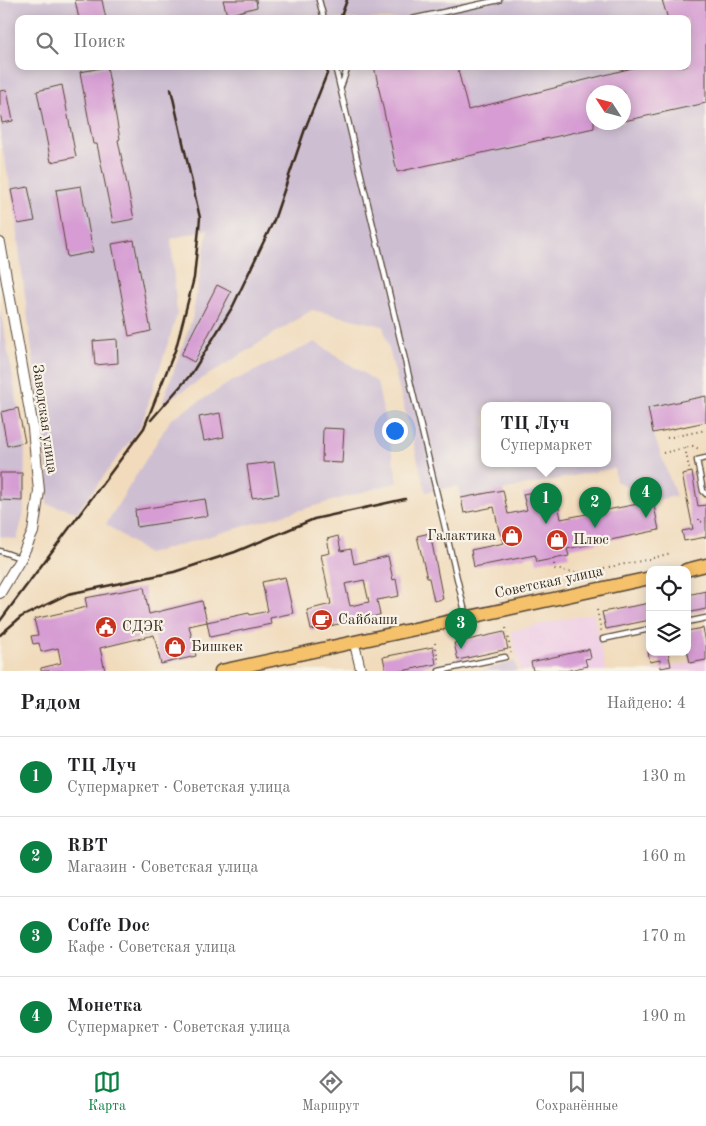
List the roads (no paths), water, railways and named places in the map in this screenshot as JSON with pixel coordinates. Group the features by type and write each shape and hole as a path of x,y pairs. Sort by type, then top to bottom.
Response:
{"main road":[{"path":"691,569 706,565"},
{"name":"Советская улица","path":"221,671 646,579"}],"street":[{"name":"Заводская улица","path":"0,243 33,428 39,491 33,532 21,558 0,593"},
{"path":"354,642 361,671"}],"lane":[{"path":"319,0 323,15"},
{"path":"430,15 499,0"},
{"path":"336,70 466,618"},
{"path":"340,88 347,70"},
{"path":"706,458 697,460 706,494"},
{"path":"0,551 21,558"},
{"path":"691,621 706,618"},
{"path":"603,639 646,630"},
{"path":"440,671 505,658"}],"railway":[{"path":"341,15 347,0"},
{"path":"151,420 192,373 233,306 274,220 305,129 328,70"},
{"path":"0,621 144,428 176,348 194,278 200,218 171,89"},
{"path":"0,635 21,617 68,594 174,572 235,552 314,519 405,499"}],"place":[{"name":"Монетка","path":"646,518"},
{"name":"ТЦ Луч","path":"546,524"},
{"name":"RBT","path":"595,528"},
{"name":"Галактика","path":"512,536"},
{"name":"Плюс","path":"557,540"},
{"name":"Сайбаши","path":"322,620"},
{"name":"СДЭК","path":"106,627"},
{"name":"Бишкек","path":"175,647"},
{"name":"Coffe Doc","path":"461,649"}]}
